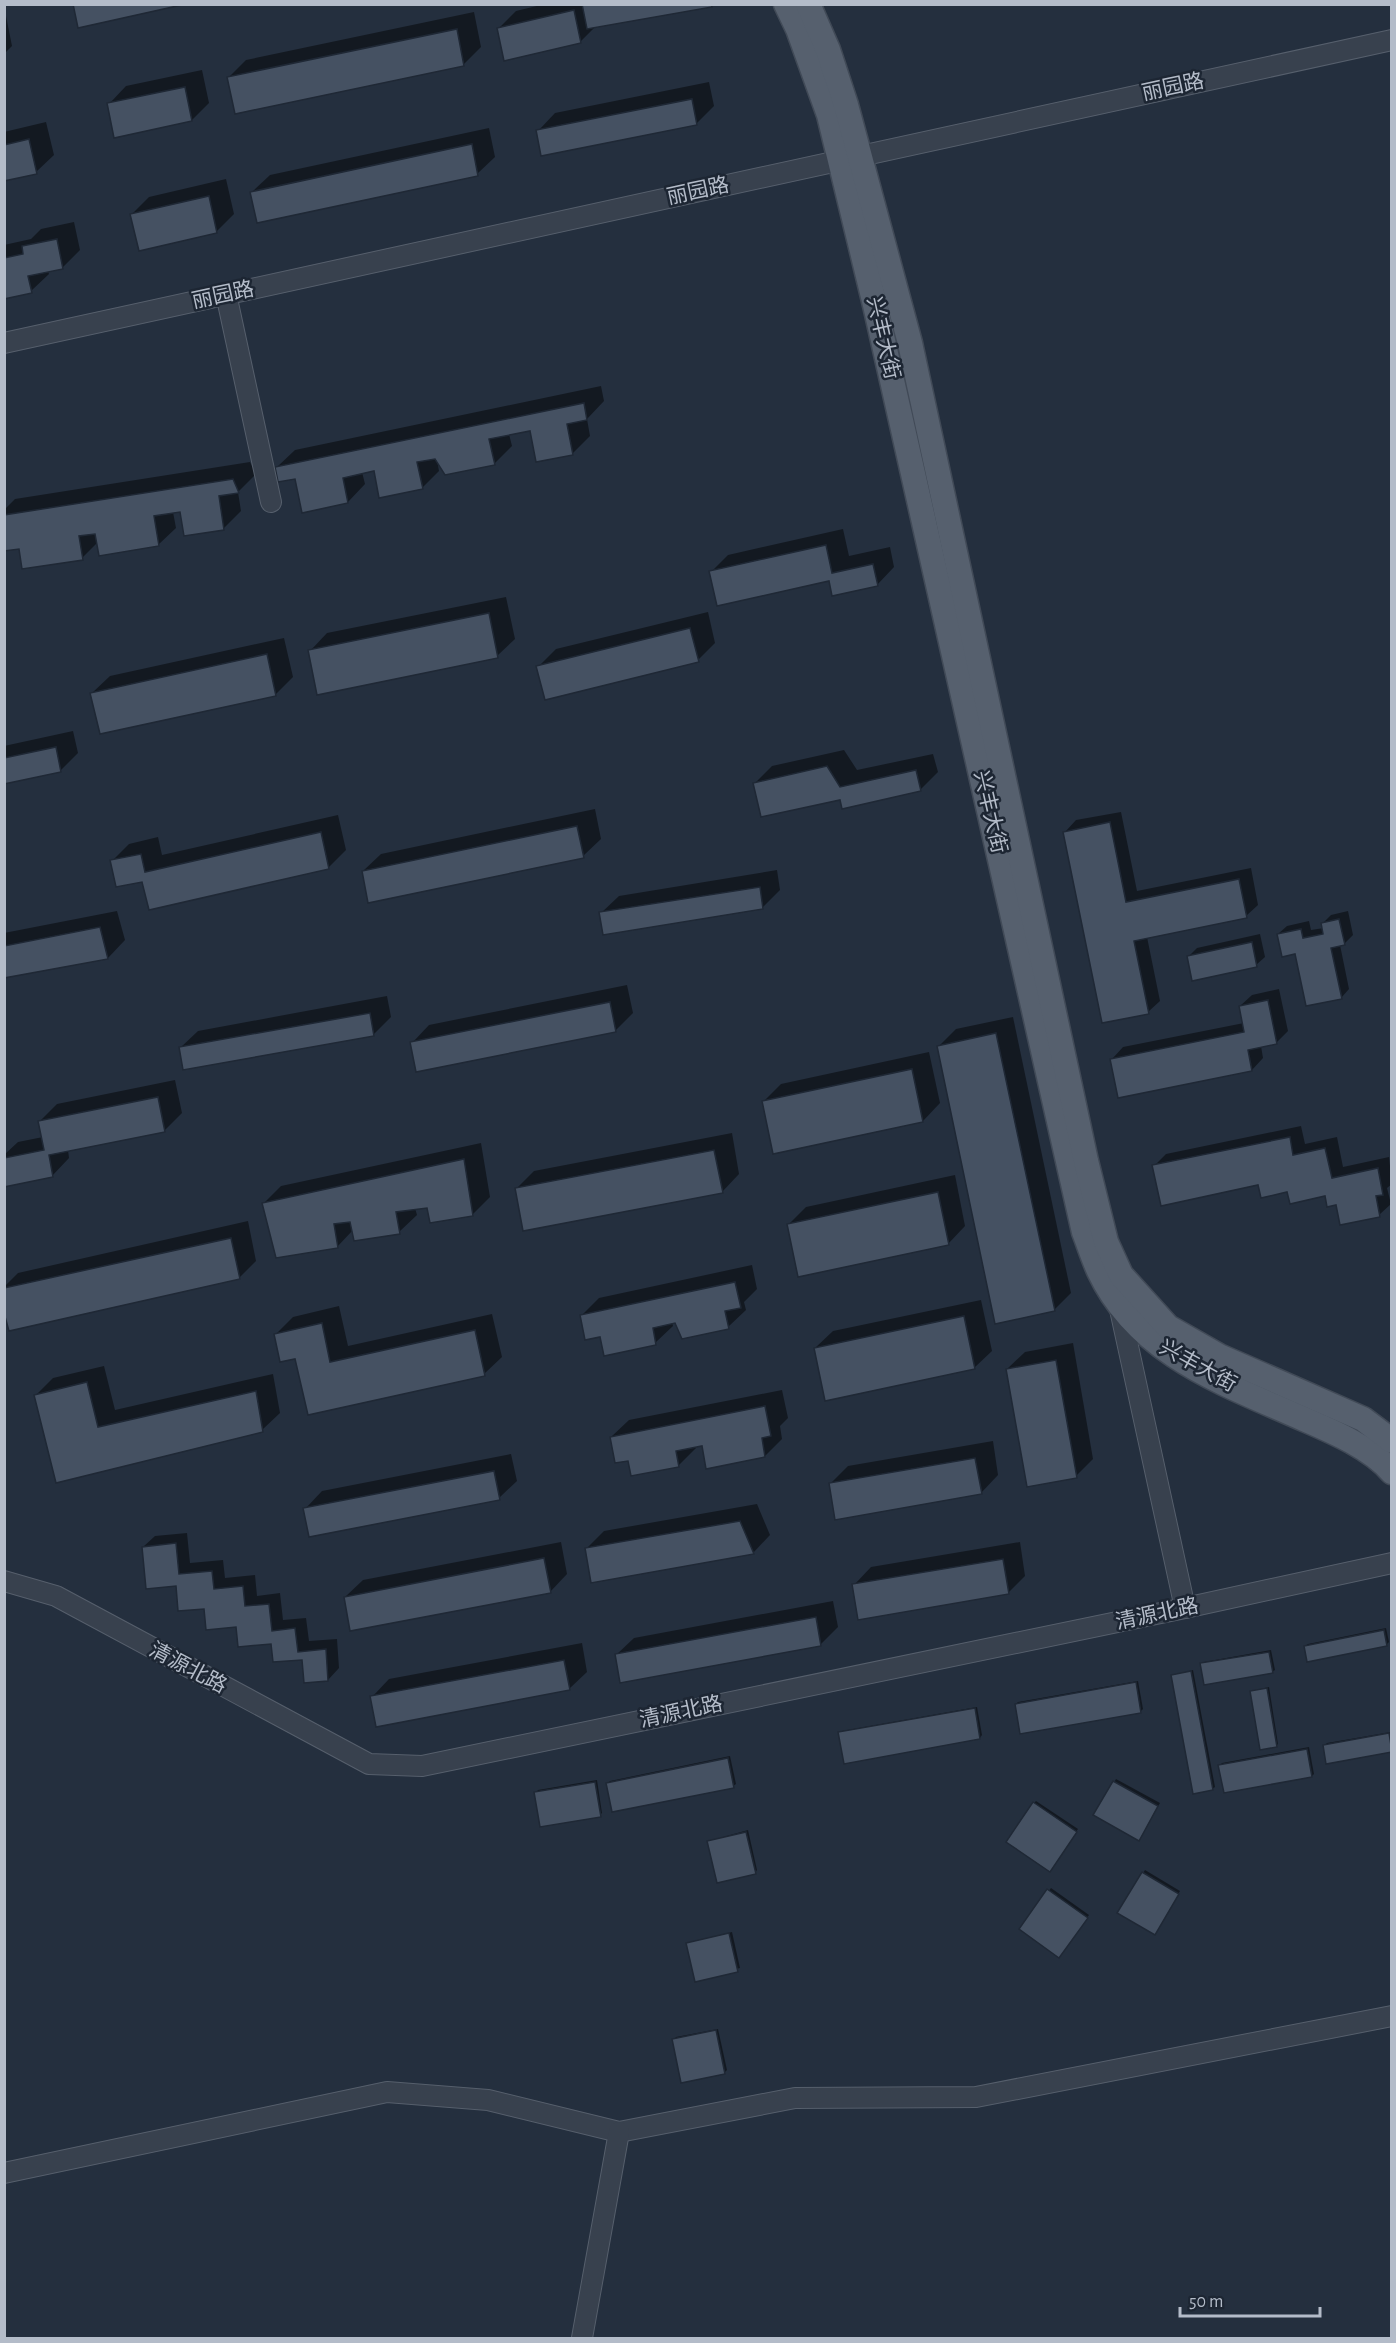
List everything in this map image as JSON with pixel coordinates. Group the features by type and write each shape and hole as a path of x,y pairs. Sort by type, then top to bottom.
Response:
{"main road":[{"name":"兴丰大街","path":"786,4 798,29 829,115 850,158 910,343 1084,1150 1106,1242 1121,1275 1168,1327 1218,1356 1363,1419 1392,1441"},
{"name":"兴丰大街","path":"808,4 828,50 906,440 1084,1232 1099,1272 1118,1302 1146,1336 1180,1361 1345,1437 1392,1472"}],"street":[{"name":"丽园路","path":"4,343 1392,40"},
{"path":"226,294 271,502"},
{"path":"1118,1302 1185,1608"},
{"name":"清源北路","path":"4,1581 56,1596 369,1764 422,1766 1392,1563"},
{"path":"4,2173 387,2092 488,2100 619,2132 795,2098 976,2097 1392,2016"},
{"path":"582,2338 619,2132"}],"building":[{"path":"73,4 186,4 78,28"},
{"path":"582,4 711,4 712,7 587,29"},
{"path":"574,10 581,43 504,61 497,28"},
{"path":"457,29 464,66 235,114 227,77"},
{"path":"185,87 192,121 114,138 107,103"},
{"path":"692,99 697,125 541,156 536,130"},
{"path":"29,139 37,174 4,181 4,145"},
{"path":"472,144 478,176 257,223 250,192"},
{"path":"209,196 217,233 139,251 130,214"},
{"path":"57,239 63,269 28,276 32,293 4,299 4,258 23,254 22,246"},
{"path":"584,403 587,420 567,424 573,455 536,462 530,431 489,439 495,465 445,475 435,459 417,462 423,489 379,498 374,471 343,478 348,503 302,513 295,479 278,482 275,467"},
{"path":"233,479 239,493 219,496 224,530 184,536 180,512 154,516 159,546 99,556 95,534 79,536 83,560 22,569 19,549 4,551 4,515"},
{"path":"826,545 832,573 873,564 878,586 832,596 829,581 717,606 709,571"},
{"path":"489,613 498,658 317,695 308,650"},
{"path":"690,628 699,662 545,700 536,666"},
{"path":"267,654 276,696 100,734 90,693"},
{"path":"56,747 61,772 4,784 4,758"},
{"path":"827,766 840,787 916,770 921,791 842,809 840,800 761,817 753,783"},
{"path":"1110,822 1126,902 1239,879 1247,918 1134,941 1149,1014 1102,1023 1063,832"},
{"path":"577,826 584,858 368,903 362,871"},
{"path":"321,832 329,869 149,910 142,882 116,887 110,860 141,854 145,872"},
{"path":"760,887 763,909 603,935 599,912"},
{"path":"1339,919 1345,945 1331,948 1342,999 1306,1006 1295,954 1282,957 1277,934 1301,929 1303,938 1323,934 1321,923"},
{"path":"100,927 108,959 4,978 4,946"},
{"path":"1252,942 1257,967 1192,981 1187,956"},
{"path":"1268,1000 1277,1044 1248,1050 1252,1071 1118,1098 1110,1059 1244,1032 1239,1006"},
{"path":"610,1002 616,1032 416,1072 410,1042"},
{"path":"370,1013 374,1036 183,1070 179,1047"},
{"path":"996,1033 1055,1311 995,1324 937,1046"},
{"path":"912,1069 923,1122 773,1154 762,1101"},
{"path":"158,1097 165,1132 49,1155 53,1177 4,1187 4,1158 44,1150 38,1121"},
{"path":"1290,1137 1293,1155 1325,1148 1332,1178 1378,1168 1383,1195 1376,1196 1380,1217 1340,1225 1336,1205 1327,1207 1325,1196 1290,1204 1287,1192 1261,1198 1258,1185 1161,1206 1152,1165"},
{"path":"714,1150 723,1193 523,1231 515,1188"},
{"path":"464,1159 473,1216 430,1223 427,1208 396,1212 400,1234 354,1241 350,1222 334,1224 338,1248 276,1258 262,1203"},
{"path":"938,1192 949,1245 798,1277 787,1224"},
{"path":"231,1238 240,1279 9,1331 4,1313 4,1288"},
{"path":"735,1282 741,1308 725,1311 729,1329 682,1339 675,1323 653,1328 656,1345 604,1356 600,1337 585,1340 580,1315"},
{"path":"964,1316 975,1369 825,1401 814,1348"},
{"path":"322,1323 330,1362 475,1330 485,1376 308,1415 295,1359 280,1362 274,1334"},
{"path":"1056,1360 1077,1478 1027,1487 1006,1369"},
{"path":"87,1382 98,1427 256,1391 263,1432 56,1483 34,1395"},
{"path":"765,1406 771,1436 762,1438 765,1457 706,1469 702,1446 676,1451 679,1467 631,1476 628,1461 615,1463 610,1437"},
{"path":"975,1458 982,1494 835,1520 829,1483"},
{"path":"494,1471 500,1500 309,1537 303,1508"},
{"path":"740,1521 754,1554 591,1583 585,1548"},
{"path":"176,1543 179,1574 212,1571 214,1589 243,1586 245,1606 269,1604 272,1631 295,1628 298,1652 326,1649 328,1681 304,1683 302,1660 273,1662 271,1644 238,1647 236,1627 206,1630 204,1609 178,1611 176,1586 146,1589 142,1547"},
{"path":"544,1558 551,1593 350,1631 344,1597"},
{"path":"1003,1559 1009,1594 858,1620 852,1584"},
{"path":"816,1617 821,1646 620,1683 615,1654"},
{"path":"1384,1630 1387,1646 1307,1662 1304,1646"},
{"path":"1269,1652 1273,1673 1204,1685 1200,1663"},
{"path":"564,1660 570,1690 376,1727 370,1696"},
{"path":"1191,1671 1213,1790 1193,1794 1171,1675"},
{"path":"1136,1682 1141,1713 1020,1734 1015,1704"},
{"path":"1267,1688 1277,1747 1260,1750 1250,1691"},
{"path":"975,1708 980,1739 844,1764 838,1732"},
{"path":"1389,1733 1392,1752 1326,1764 1323,1745"},
{"path":"1307,1749 1312,1777 1224,1793 1218,1765"},
{"path":"728,1758 734,1788 612,1812 606,1783"},
{"path":"1113,1781 1158,1806 1139,1841 1093,1815"},
{"path":"595,1782 601,1817 540,1827 534,1792"},
{"path":"1033,1802 1077,1832 1050,1872 1006,1842"},
{"path":"746,1832 756,1874 717,1883 707,1841"},
{"path":"1142,1872 1179,1894 1155,1935 1117,1913"},
{"path":"1047,1889 1088,1918 1059,1958 1019,1929"},
{"path":"729,1933 738,1972 695,1982 686,1943"},
{"path":"716,2030 725,2074 681,2083 672,2039"}]}
